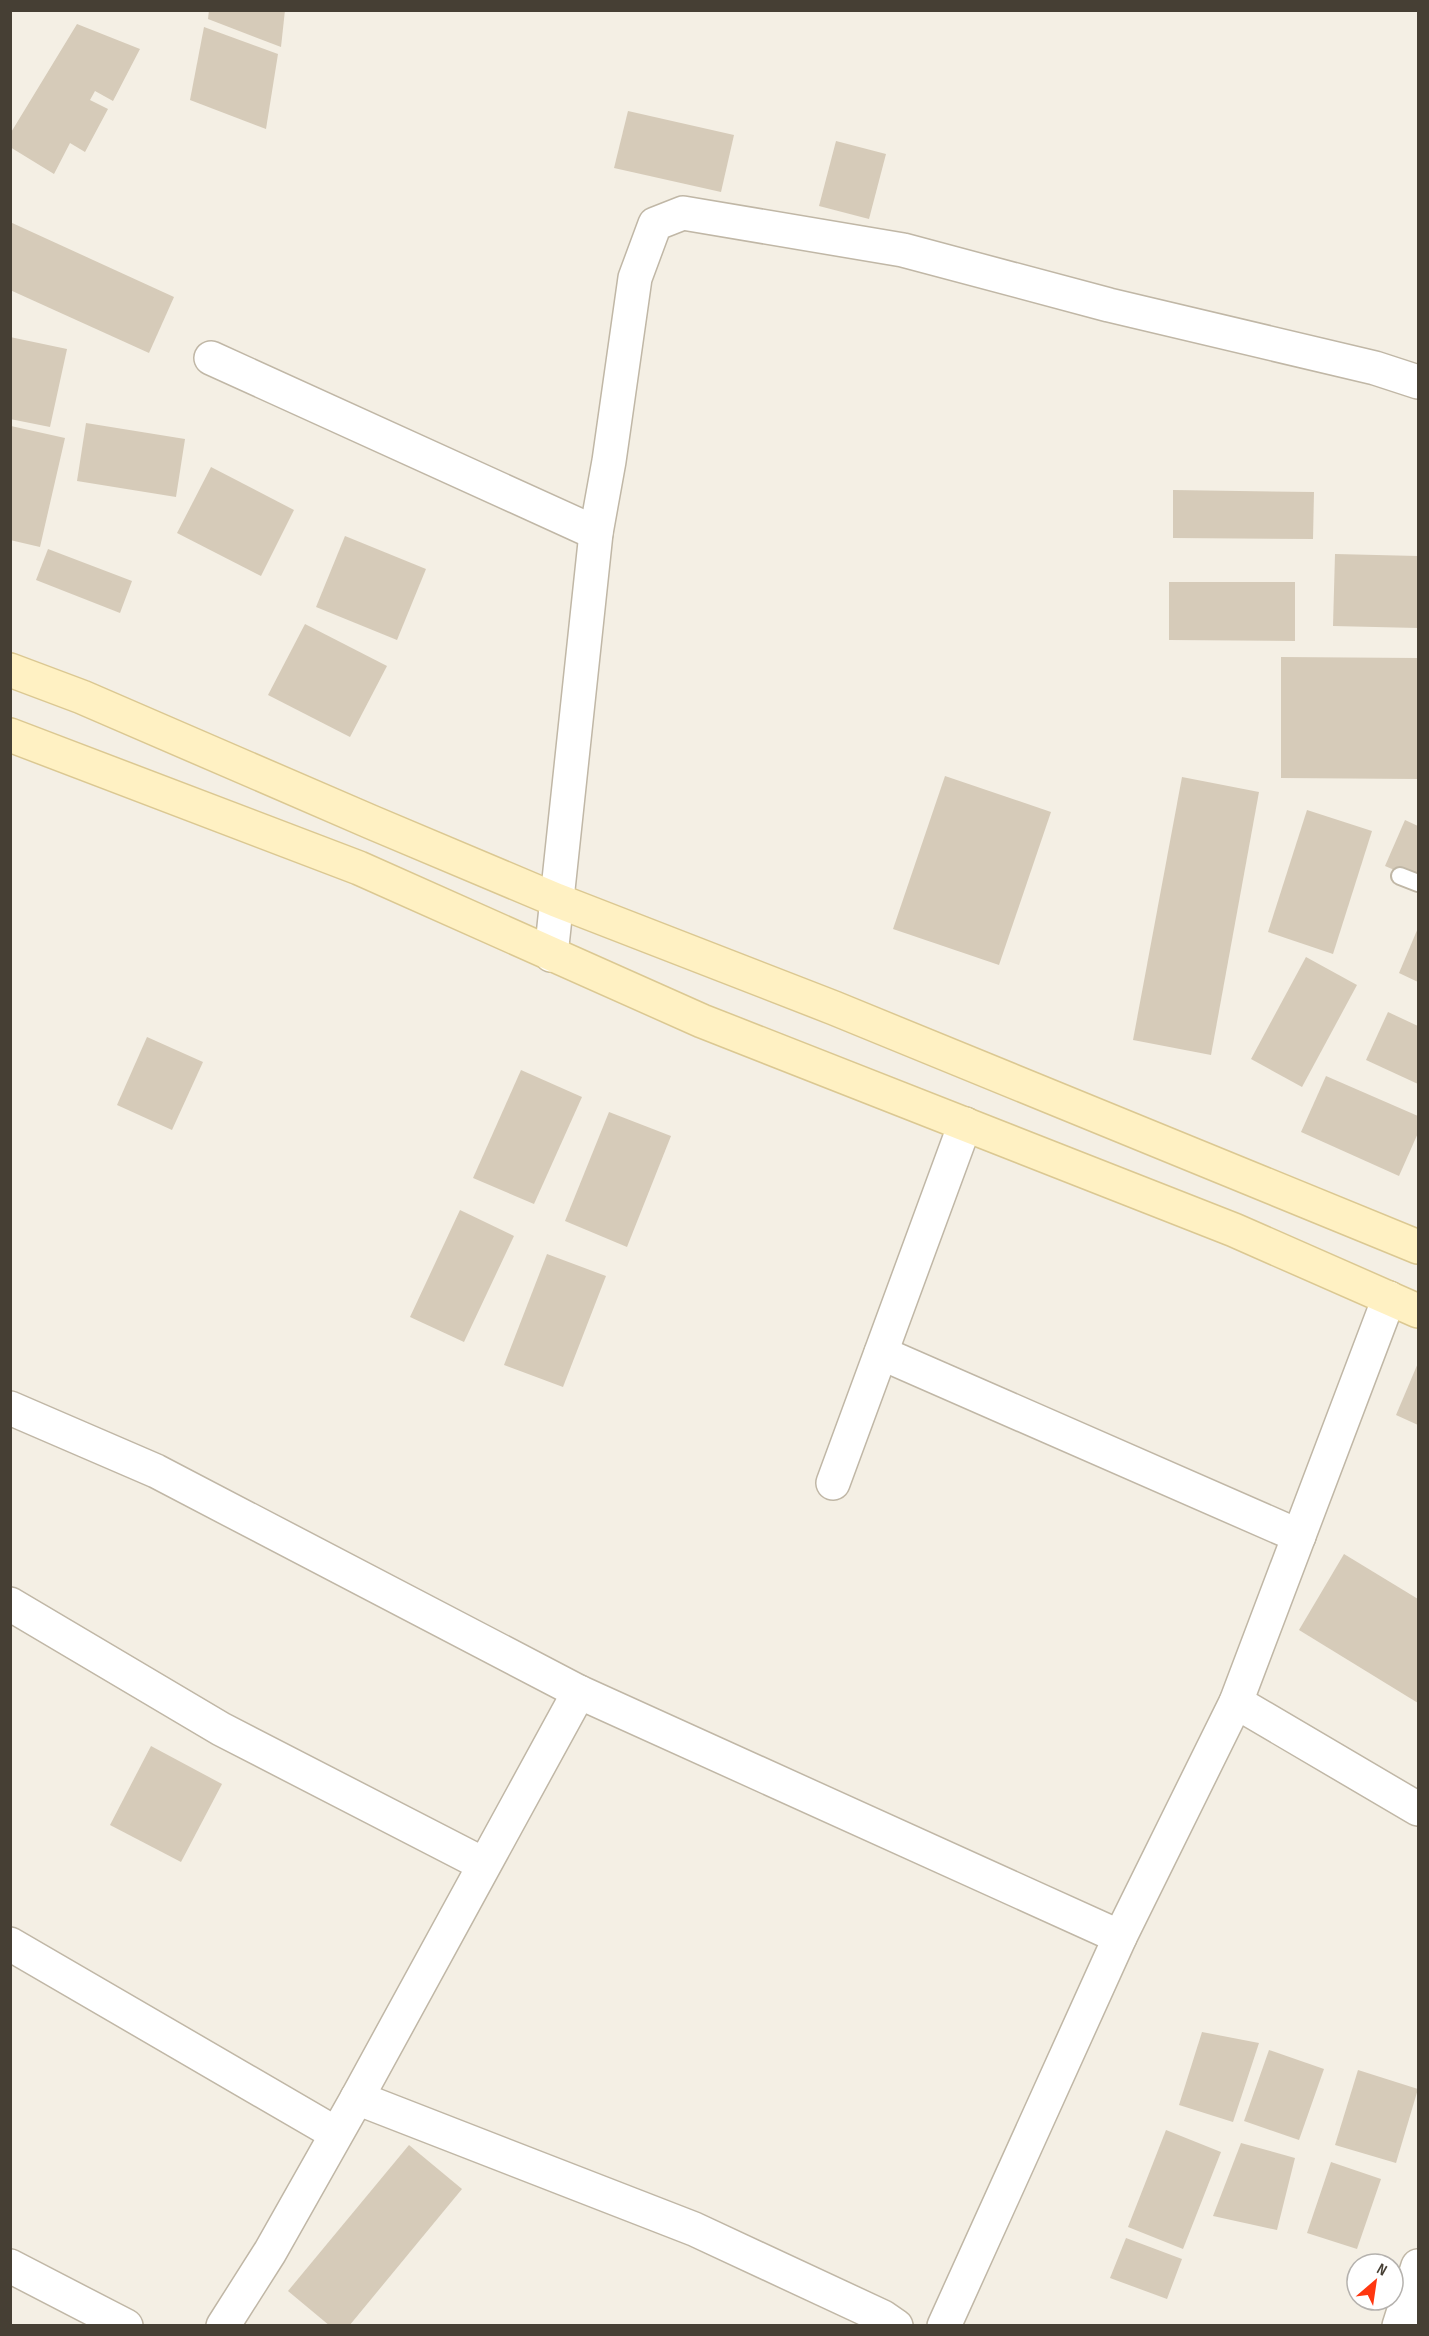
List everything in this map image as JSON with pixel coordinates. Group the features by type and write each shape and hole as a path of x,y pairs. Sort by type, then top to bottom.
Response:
{"street":[{"path":"551,955 596,533 609,461 635,278 656,224 683,213 903,249 1109,305 1375,368 1419,382"},
{"path":"211,358 596,533"},
{"path":"10,670 82,698 556,900 834,1008 1419,1247"},
{"path":"10,735 359,868 702,1021 1234,1230 1404,1304 1299,1536 1236,1702 1120,1937 944,2325"},
{"path":"833,1483 965,1124"},
{"path":"881,1353 1299,1536"},
{"path":"10,1408 156,1471 579,1692 1120,1937"},
{"path":"10,1604 221,1729 483,1864"},
{"path":"224,2325 270,2252 335,2133 357,2098 579,1692"},
{"path":"1236,1702 1419,1809"},
{"path":"10,1944 335,2133"},
{"path":"357,2098 694,2229 896,2325"},
{"path":"10,2266 126,2325"},
{"path":"1399,2325 1419,2266"}],"lane":[{"path":"1400,876 1419,884"}],"building":[{"path":"209,10 285,10 281,47 208,19"},
{"path":"77,24 140,49 113,101 95,91 90,100 108,109 85,152 70,143 54,174 10,147 10,134"},
{"path":"204,27 278,54 266,129 190,100"},
{"path":"628,111 734,135 721,192 614,168"},
{"path":"836,141 886,154 869,219 819,206"},
{"path":"10,222 174,297 149,353 10,290"},
{"path":"10,337 67,349 50,427 10,419"},
{"path":"86,423 185,439 176,497 77,481"},
{"path":"11,426 65,438 40,547 10,540"},
{"path":"211,467 294,510 261,576 177,533"},
{"path":"1173,490 1314,492 1313,539 1173,538"},
{"path":"345,536 426,569 397,640 316,607"},
{"path":"48,549 132,581 120,613 36,580"},
{"path":"1335,554 1418,556 1418,628 1333,626"},
{"path":"1169,582 1295,582 1295,641 1169,640"},
{"path":"305,624 387,666 350,737 268,695"},
{"path":"1281,657 1418,658 1418,779 1281,778"},
{"path":"945,776 1051,812 999,965 893,929"},
{"path":"1182,777 1259,792 1211,1055 1133,1040"},
{"path":"1307,810 1372,831 1333,954 1268,932"},
{"path":"1405,820 1418,826 1418,880 1385,866"},
{"path":"1418,928 1418,982 1399,973"},
{"path":"1306,957 1357,985 1302,1087 1251,1059"},
{"path":"1388,1012 1418,1026 1418,1084 1366,1060"},
{"path":"147,1037 203,1062 172,1130 117,1105"},
{"path":"521,1070 582,1097 534,1204 473,1178"},
{"path":"1326,1076 1418,1116 1418,1133 1399,1176 1301,1132"},
{"path":"609,1112 671,1136 627,1247 565,1221"},
{"path":"460,1210 514,1236 464,1342 410,1317"},
{"path":"547,1254 606,1276 563,1387 504,1365"},
{"path":"1418,1363 1418,1425 1396,1415"},
{"path":"1344,1554 1418,1599 1418,1703 1299,1630"},
{"path":"151,1746 222,1784 181,1862 110,1825"},
{"path":"1202,2032 1259,2043 1233,2122 1179,2105"},
{"path":"1269,2050 1324,2069 1299,2140 1244,2121"},
{"path":"1358,2070 1418,2089 1396,2163 1335,2145"},
{"path":"1166,2130 1221,2152 1183,2249 1128,2227"},
{"path":"1241,2143 1295,2158 1277,2230 1213,2216"},
{"path":"409,2145 462,2189 349,2326 330,2326 288,2291"},
{"path":"1331,2162 1381,2179 1357,2249 1307,2233"},
{"path":"1126,2238 1182,2259 1167,2299 1110,2278"}]}
